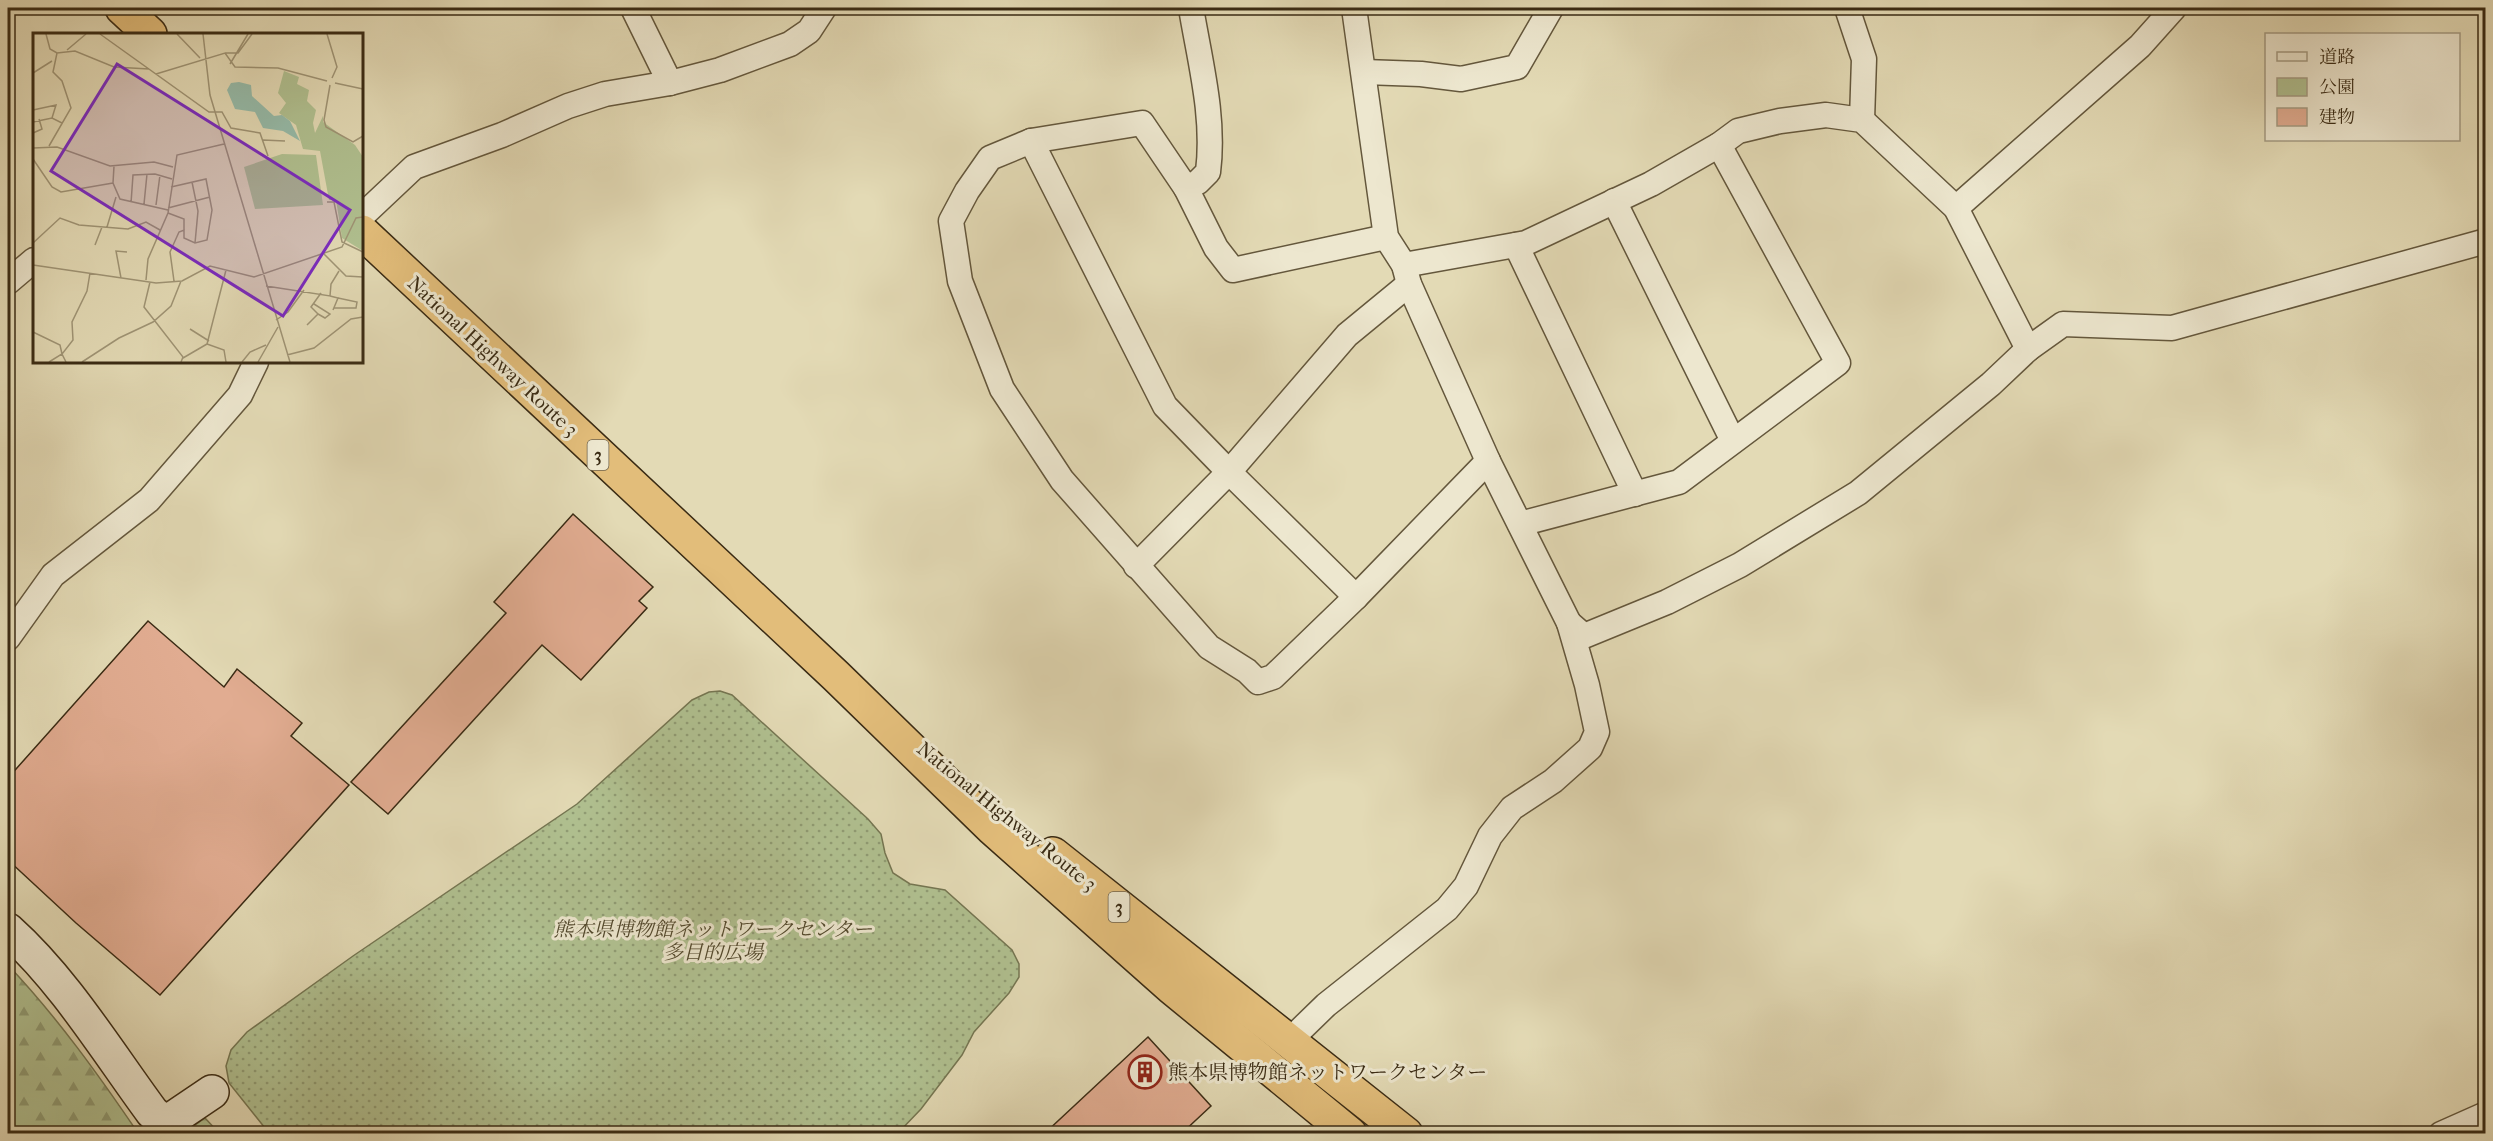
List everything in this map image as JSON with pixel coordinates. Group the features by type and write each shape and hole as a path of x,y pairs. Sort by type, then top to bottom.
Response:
{"highway":[{"path":"122,8 149,33"},
{"name":"National Highway Route 3","path":"363,233 837,676 1011,845 1171,987 1350,1134"},
{"name":"National Highway Route 3","path":"837,676 1031,837 1406,1134"}],"street":[{"path":"633,8 670,83"},
{"path":"363,215 414,166 596,97 670,83 720,70 790,44 808,31 824,8"},
{"path":"1186,188 1198,182 1209,172 1212,145 1205,86 1191,8"},
{"path":"1290,1040 1326,1005 1447,909 1466,886 1490,836 1512,808 1553,781 1590,748 1597,732 1587,685 1569,623 1488,461 1406,274 1386,237 1354,8"},
{"path":"1364,72 1421,74 1461,79 1517,67 1551,8"},
{"path":"1846,8 1864,59 1862,120"},
{"path":"1956,208 2140,46 2174,8"},
{"path":"1136,566 1229,472 1347,335 1406,274 1526,243 1651,184 1719,145 1738,131 1780,120 1826,115 1862,120 1956,208 2028,349"},
{"path":"1386,237 1233,270 1216,248 1186,188 1142,123 1032,141 990,158 967,191 951,221 960,281 1002,388 1062,480 1209,647 1246,671 1258,682 1273,677 1356,597 1488,461"},
{"path":"1032,141 1165,406 1356,597"},
{"path":"1520,524 1679,482 1838,363 1719,145"},
{"path":"1614,201 1733,441"},
{"path":"1569,623 1584,636 1667,602 1740,565 1858,493 1991,384 2028,349 2063,324 2172,328 2486,241"},
{"path":"1516,245 1635,494"},
{"path":"8,282 33,261"},
{"path":"8,638 53,575 149,500 240,395 255,363"},
{"path":"8,930 54,977 152,1112 161,1120 172,1119 212,1092"},
{"path":"2441,1134 2486,1114"}],"green space":[{"name":"熊本県博物館ネットワークセンター 多目的広場","path":"720,691 732,695 868,819 881,834 893,873 910,884 945,890 1012,950 1019,964 1019,977 1009,993 974,1032 962,1055 921,1109 898,1133 269,1133 229,1083 226,1066 231,1050 247,1032 353,956 577,804 692,700 709,692"},
{"path":"8,965 76,1046 138,1133 8,1133"},
{"path":"205,1118 219,1133 184,1133"}],"building":[{"path":"573,514 653,587 639,601 647,608 581,680 542,645 388,814 351,782 506,613 494,602"},
{"path":"148,621 224,687 237,669 302,723 291,736 349,785 160,995 76,923 8,860 8,778"},
{"name":"熊本県博物館ネットワークセンター","path":"1148,1037 1211,1106 1181,1134 1044,1134"}],"place":[{"name":"熊本県博物館ネットワークセンター","path":"1145,1072"}]}
